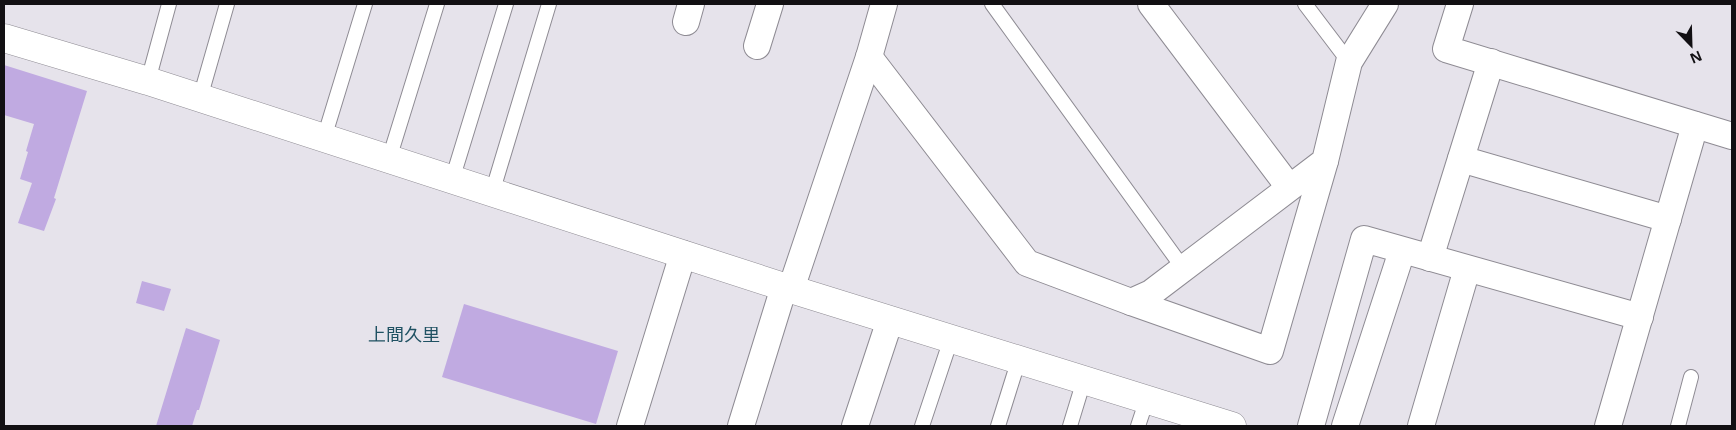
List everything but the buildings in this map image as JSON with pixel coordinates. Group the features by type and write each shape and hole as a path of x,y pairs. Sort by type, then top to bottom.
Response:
{"street":[{"path":"757,46 770,4"},
{"path":"741,426 869,57 884,4"},
{"path":"1151,4 1289,187"},
{"path":"869,57 1027,263 1270,351 1324,162 1348,62 1385,4"},
{"path":"1460,4 1446,49 1732,136"},
{"path":"4,38 148,81 788,288 1147,400 1184,419 1232,426"},
{"path":"1430,258 1491,62"},
{"path":"1608,426 1695,125"},
{"path":"1461,159 1668,219"},
{"path":"1131,302 1151,293 1324,162"},
{"path":"1311,426 1364,240 1640,317"},
{"path":"1346,426 1402,251"},
{"path":"630,426 683,254"},
{"path":"1421,426 1467,269"},
{"path":"855,426 890,320"}],"lane":[{"path":"148,81 170,4"},
{"path":"200,98 227,4"},
{"path":"324,138 365,4"},
{"path":"389,159 437,4"},
{"path":"452,180 506,4"},
{"path":"492,193 549,4"},
{"path":"992,4 1183,268"},
{"path":"1305,4 1348,62"},
{"path":"922,426 951,339"},
{"path":"998,426 1018,360"},
{"path":"1678,426 1691,377"},
{"path":"1070,426 1084,380"},
{"path":"1138,426 1147,400"}],"district":[{"name":"上間久里","path":"404,335"}]}
